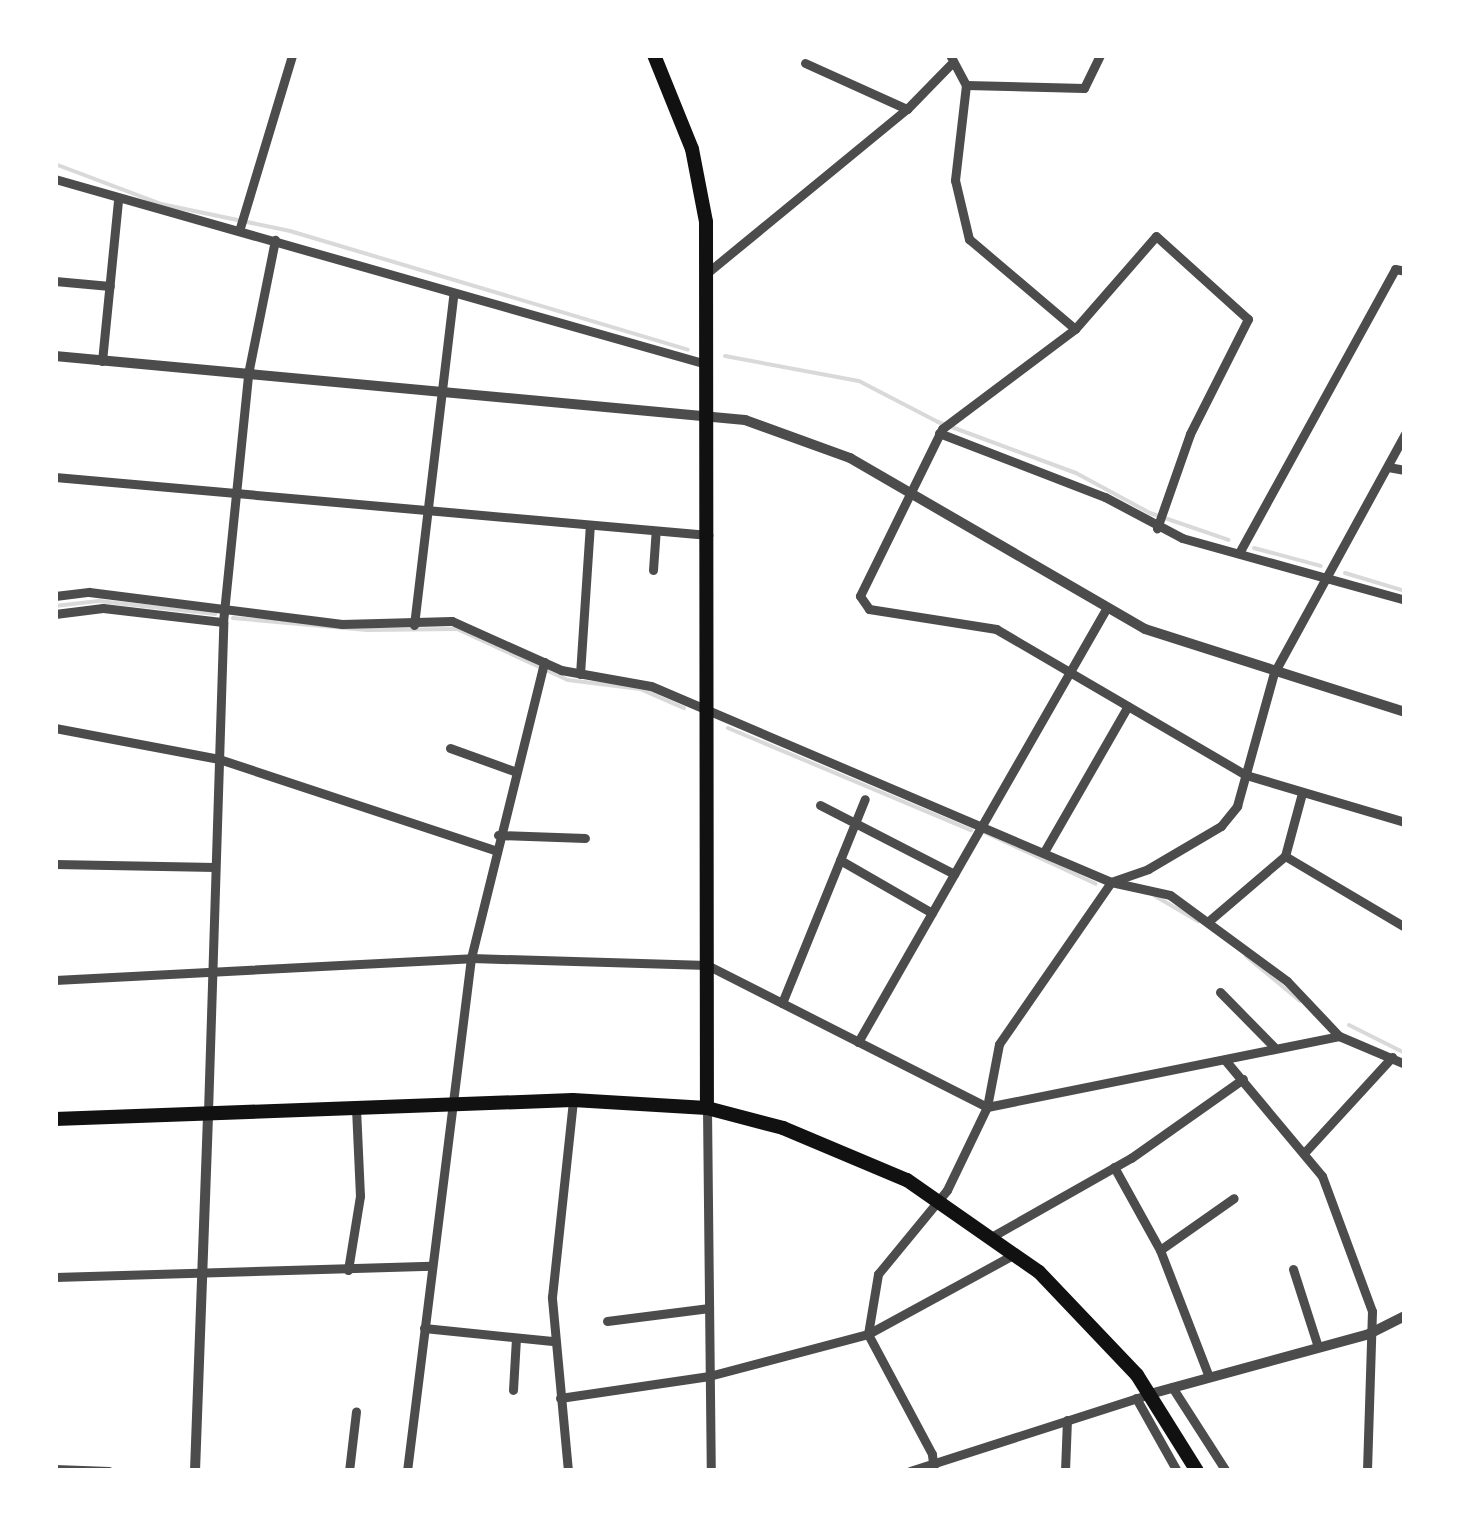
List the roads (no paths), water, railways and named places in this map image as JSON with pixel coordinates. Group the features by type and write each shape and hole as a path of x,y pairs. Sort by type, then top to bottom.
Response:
{"main road":[{"path":"654,55 692,150 707,273 707,1108"},
{"path":"55,1118 573,1100 707,1108 830,1144 940,1200 1016,1253 1102,1333 1198,1471"}],"street":[{"path":"240,229 292,55"},
{"path":"966,85 1084,88 1100,55"},
{"path":"707,273 908,109 949,58 966,85 955,180 969,239 1075,329"},
{"path":"805,62 908,109"},
{"path":"55,179 118,202 240,229 454,296 706,364"},
{"path":"102,360 118,202"},
{"path":"1159,521 1190,434 1248,319 1156,236 1075,329 941,431 860,596 869,608 996,629 1246,774 1405,822"},
{"path":"195,1471 223,622 248,374 276,240"},
{"path":"1239,553 1394,269 1405,271"},
{"path":"55,282 110,286"},
{"path":"414,625 454,296"},
{"path":"55,356 707,414 806,438 912,492 1105,610 1274,673 1405,712"},
{"path":"941,431 1239,553 1405,600"},
{"path":"934,1469 868,1334 878,1274 940,1200 988,1107 999,1044 1111,882 1148,869 1221,826 1237,806 1274,673 1405,434"},
{"path":"1388,467 1405,470"},
{"path":"55,478 708,536"},
{"path":"580,674 590,525"},
{"path":"653,570 656,531"},
{"path":"55,596 89,592 225,608 263,617 462,624 542,669 651,686 1111,882 1170,895 1210,920 1287,981 1339,1036 1405,1064"},
{"path":"55,614 103,608 223,622"},
{"path":"858,1042 1105,610"},
{"path":"406,1471 471,958 494,850 542,669"},
{"path":"1044,852 1128,706"},
{"path":"55,728 219,759 494,850"},
{"path":"450,748 514,770"},
{"path":"1210,920 1285,856 1302,793"},
{"path":"782,1003 865,799"},
{"path":"820,805 856,820 954,874"},
{"path":"498,835 585,838"},
{"path":"1285,856 1405,927"},
{"path":"840,860 932,913"},
{"path":"55,864 215,867"},
{"path":"55,980 471,958 708,966 988,1107 1339,1036"},
{"path":"1220,992 1274,1048"},
{"path":"1305,1152 1392,1058"},
{"path":"1225,1060 1322,1176 1372,1310 1367,1471"},
{"path":"993,1236 1114,1167 1242,1078"},
{"path":"568,1471 552,1341 573,1100"},
{"path":"707,1108 711,1471"},
{"path":"348,1270 360,1196 356,1109"},
{"path":"1114,1167 1160,1250 1209,1376"},
{"path":"1160,1250 1234,1198"},
{"path":"560,1398 709,1376 868,1334 1016,1253"},
{"path":"55,1278 431,1266"},
{"path":"1292,1269 1318,1347"},
{"path":"607,1321 709,1308"},
{"path":"910,1471 934,1469 1067,1420 1172,1387 1369,1334 1405,1316"},
{"path":"424,1328 552,1341"},
{"path":"513,1390 516,1338"},
{"path":"1172,1387 1226,1471"},
{"path":"1143,1396 1176,1471"},
{"path":"349,1471 356,1411"},
{"path":"1066,1471 1067,1420"},
{"path":"55,1470 110,1471"}],"waterway":[{"path":"55,164 161,204 290,231 688,350"},
{"path":"725,356 859,381 938,422 1076,473 1150,513 1229,540"},
{"path":"1254,548 1321,566"},
{"path":"1345,573 1405,591"},
{"path":"55,606 99,601 215,614"},
{"path":"233,618 367,630 457,629 568,680 640,689 684,708"},
{"path":"728,728 971,830"},
{"path":"984,832 1096,884"},
{"path":"1155,896 1198,921"},
{"path":"1246,956 1300,1001"},
{"path":"1349,1025 1405,1053"}]}
